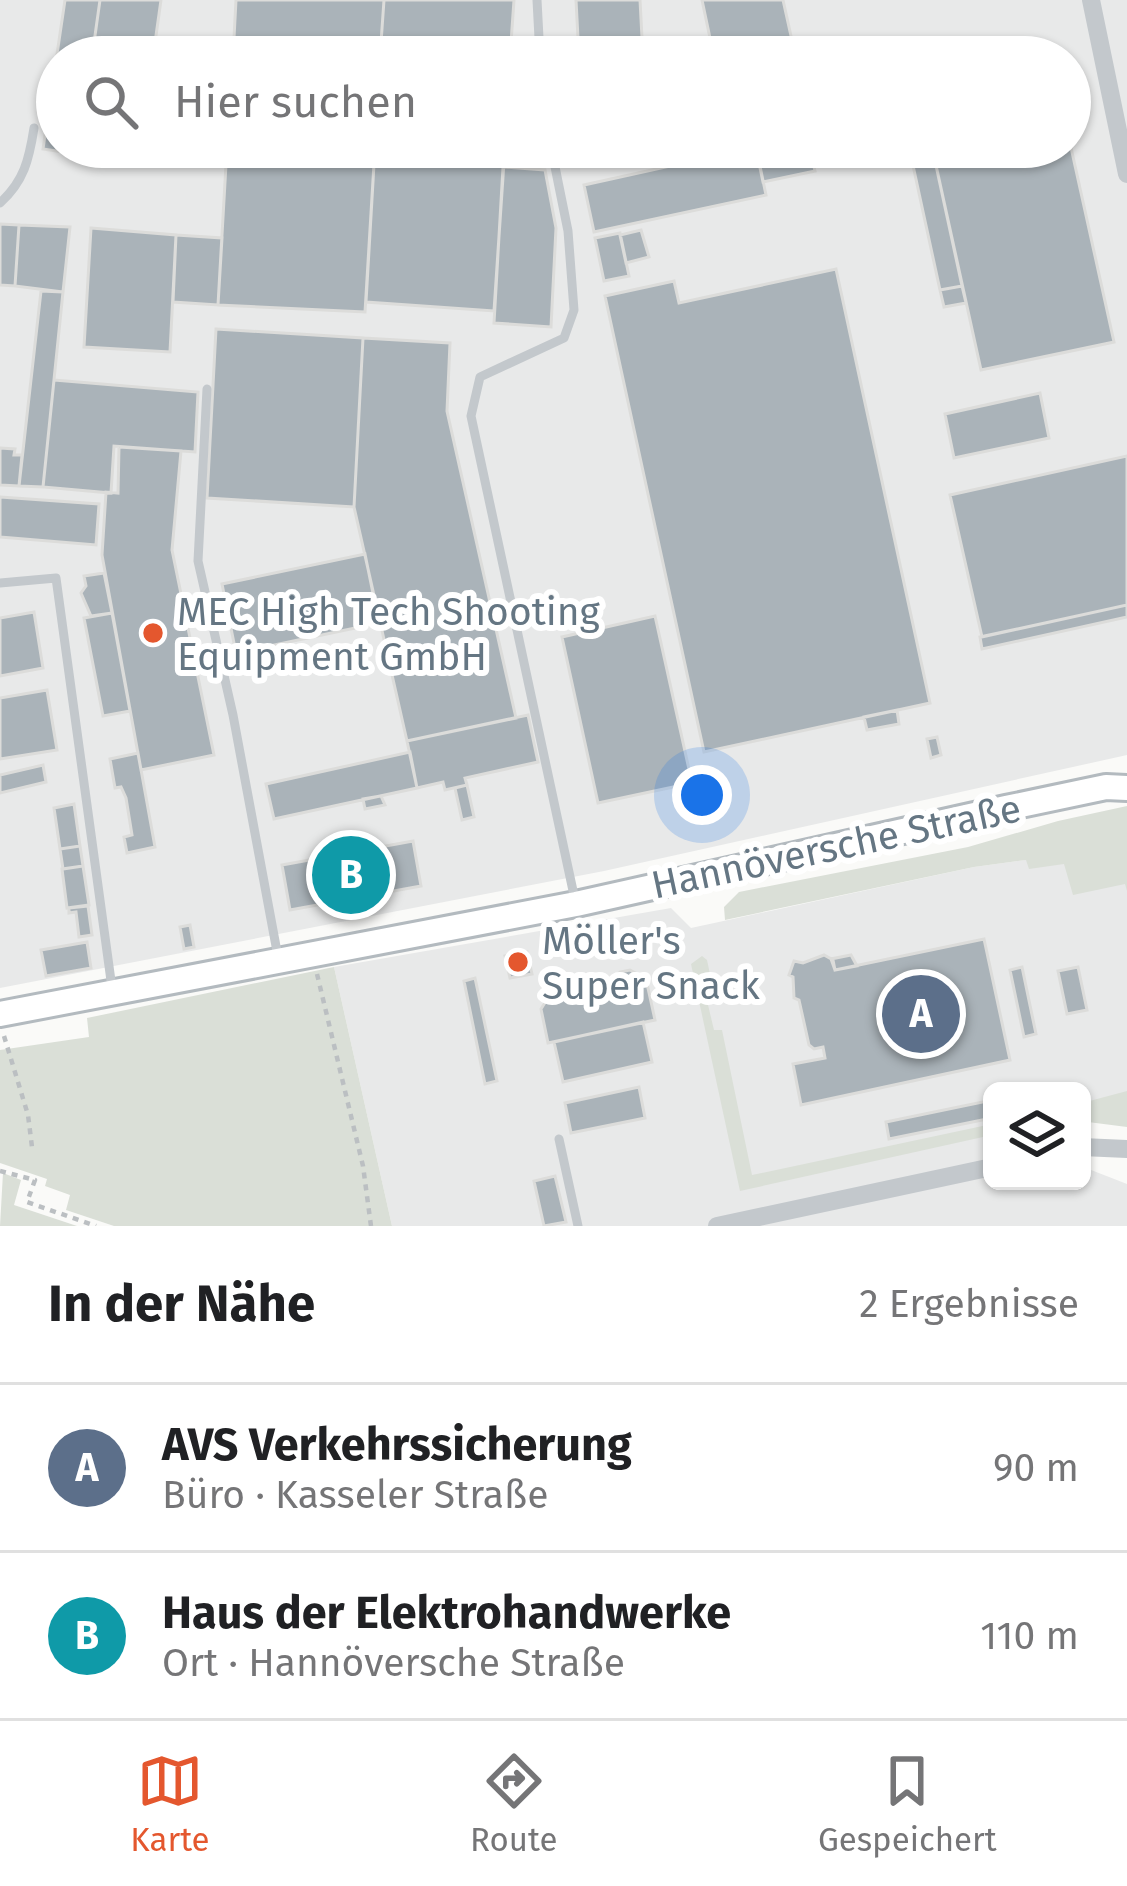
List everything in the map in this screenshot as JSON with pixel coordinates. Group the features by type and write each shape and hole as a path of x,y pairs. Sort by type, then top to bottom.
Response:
{"main road":[{"name":"Hannöversche Straße","path":"0,1014 576,904 1120,783"}],"street":[{"path":"1091,0 1127,174"},
{"path":"1091,1147 1127,1149"},
{"path":"717,1226 983,1169"}],"lane":[{"path":"537,0 539,36"},
{"path":"0,203 19,186 34,128"},
{"path":"555,168 568,231 574,310 564,338 481,376 470,416 576,904"},
{"path":"207,389 198,561 280,963"},
{"path":"0,583 56,578 112,994"},
{"path":"559,1139 578,1226"}],"path":[{"path":"316,969 363,1166 371,1226"},
{"path":"1,1028 22,1092 32,1147"},
{"path":"0,1172 1,1168 35,1180 27,1202 96,1226"}],"shaded area":[{"path":"0,0 1127,0 1127,755 604,871 0,988"},
{"path":"1127,806 1127,891 1125,884 1073,895 1064,864 1029,869 1026,860 725,920 724,907 739,892 968,847"},
{"path":"1127,849 1127,1105 1091,1114 1091,1082 983,1082 983,1190 1091,1190 1091,1170 1127,1184 1127,1226 392,1226 334,967 671,908 691,928 974,867"},
{"path":"702,956 707,960 711,979 703,984 714,1030 722,1030 752,1175 983,1126 983,1137 740,1191 691,964"},
{"path":"334,967 392,1226 114,1226 66,1210 70,1195 45,1186 47,1179 0,1163 0,1050 89,1037 87,1018"},
{"path":"1127,1091 1127,1127 1091,1122 1091,1101"},
{"path":"3,1173 21,1180 14,1205 77,1226 0,1226"}],"building":[{"path":"65,0 100,0 95,36 60,36"},
{"path":"100,0 161,0 156,36 95,36"},
{"path":"236,0 384,0 381,36 234,36"},
{"path":"384,0 514,0 511,36 381,36"},
{"path":"576,0 640,0 642,36 578,36"},
{"path":"702,0 783,0 791,36 710,36"},
{"path":"226,168 374,168 365,312 218,305"},
{"path":"374,168 504,168 494,311 366,302"},
{"path":"503,168 545,170 556,228 551,327 494,323"},
{"path":"661,168 760,168 766,195 594,232 584,185"},
{"path":"760,168 815,171 763,182"},
{"path":"914,168 937,168 962,286 940,290"},
{"path":"937,168 1076,168 1114,342 981,370"},
{"path":"0,224 19,225 15,286 0,285"},
{"path":"19,225 70,227 63,292 15,286"},
{"path":"91,228 176,235 170,352 84,347"},
{"path":"641,230 649,257 626,263 620,235"},
{"path":"620,233 629,276 604,281 595,238"},
{"path":"176,235 222,238 218,305 173,302"},
{"path":"836,269 930,703 704,752 605,296 674,281 679,303"},
{"path":"962,286 966,303 944,307 940,290"},
{"path":"41,291 63,292 43,487 19,486"},
{"path":"216,329 363,338 354,507 207,498"},
{"path":"363,338 450,343 447,411 516,718 407,741 354,507"},
{"path":"54,380 198,392 195,452 114,446 111,493 43,487"},
{"path":"1040,393 1049,438 954,458 945,414"},
{"name":"MEC High Tech Shooting Equipment GmbH","path":"119,447 181,451 172,550 214,755 141,770 102,555 106,492 118,493"},
{"path":"0,448 22,455 19,486 0,485"},
{"path":"1127,456 1127,605 982,637 950,495"},
{"path":"0,497 99,504 96,545 0,537"},
{"path":"365,554 379,623 236,653 222,584"},
{"path":"104,573 112,613 91,616 81,593 86,586 84,576"},
{"path":"1127,605 1127,617 982,649 980,637"},
{"path":"34,612 43,668 0,676 0,618"},
{"path":"112,613 130,711 103,716 84,618"},
{"path":"655,616 692,783 598,803 562,637"},
{"path":"47,690 57,750 0,759 0,698"},
{"path":"897,710 899,724 867,730 864,717"},
{"path":"528,715 538,762 465,778 467,785 445,790 443,782 417,788 407,741"},
{"path":"937,737 941,755 931,758 927,739"},
{"path":"410,752 417,788 274,819 266,784"},
{"path":"138,753 155,847 127,853 124,837 132,835 126,798 121,787 115,788 110,759"},
{"path":"43,765 46,782 0,793 0,775"},
{"path":"467,785 474,817 462,820 455,788"},
{"path":"381,796 385,805 365,809 363,799"},
{"path":"74,804 80,846 60,849 54,808"},
{"path":"413,841 421,886 290,910 282,865"},
{"path":"80,846 83,866 63,869 60,849"},
{"path":"83,866 89,905 67,908 62,869"},
{"path":"88,906 92,935 79,937 76,912 69,913 69,908"},
{"path":"190,925 194,947 184,949 180,927"},
{"path":"984,939 1010,1060 801,1105 793,1064 825,1058 823,1047 809,1045 789,975 794,961 803,963 824,955 833,960 835,970"},
{"path":"87,942 91,968 46,976 41,950"},
{"name":"Möller's Super Snack","path":"527,952 532,974 510,978 505,956"},
{"path":"851,955 857,966 835,970 831,959"},
{"path":"1022,967 1036,1034 1024,1037 1010,970"},
{"path":"1078,967 1087,1010 1067,1014 1058,971"},
{"path":"630,970 646,979 655,1020 548,1043 541,1009 546,1001 609,987 620,972"},
{"path":"475,978 497,1081 485,1084 464,981"},
{"path":"643,1022 652,1062 563,1082 554,1042"},
{"path":"639,1087 645,1118 571,1133 565,1103"},
{"path":"983,1102 983,1120 889,1139 886,1122"},
{"path":"555,1176 566,1222 544,1226 534,1181"}],"place":[{"name":"MEC High Tech Shooting Equipment GmbH","path":"153,633"},
{"name":"Haus der Elektrohandwerke","path":"351,875"},
{"name":"Möller's Super Snack","path":"518,962"},
{"name":"AVS Verkehrssicherung","path":"921,1014"}]}
